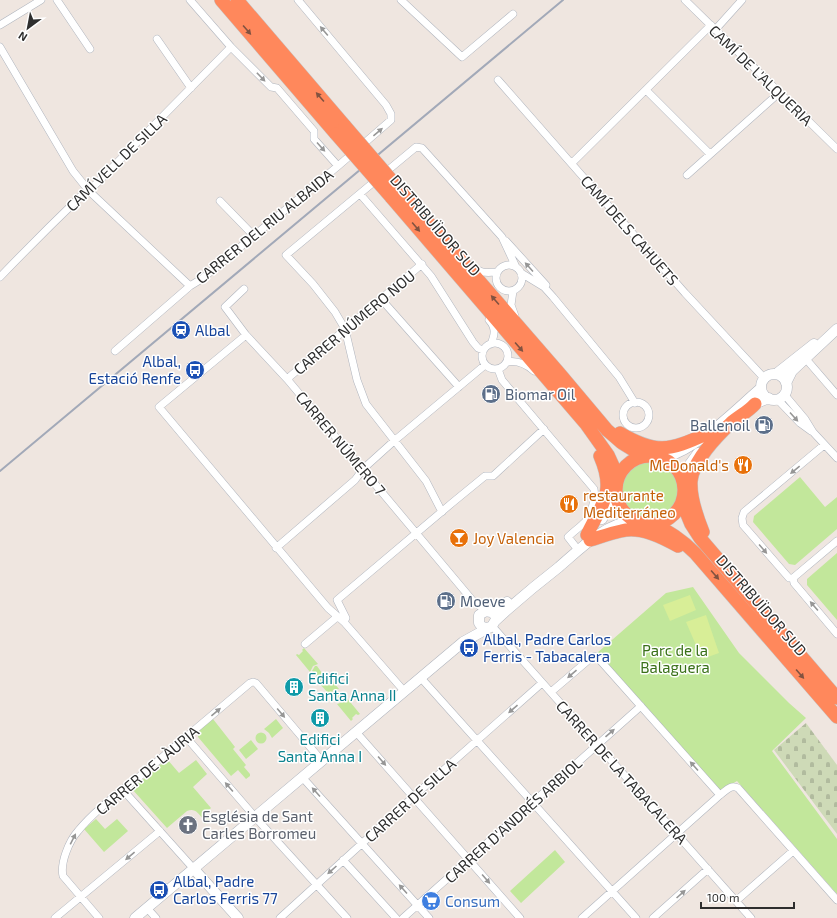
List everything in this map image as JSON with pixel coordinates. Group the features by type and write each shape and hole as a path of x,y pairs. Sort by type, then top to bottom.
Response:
{"highway":[{"name":"DISTRIBUÏDOR SUD","path":"221,0 341,130"},
{"name":"DISTRIBUÏDOR SUD","path":"237,0 341,130 395,193 436,250 556,390 590,420 607,430 622,443 635,451 648,456"},
{"name":"DISTRIBUÏDOR SUD","path":"395,193 438,234 560,374 590,420 618,477"},
{"path":"707,556 694,505 691,481 693,472 704,453 720,433 756,404"},
{"path":"590,420 658,449 674,447 706,434"},
{"path":"589,537 604,502 608,486 606,472 590,420"},
{"path":"648,456 664,458 679,472 683,481 684,495 678,510 671,517 662,522 653,524 643,524 624,513 618,503 615,492 618,477 623,468 638,457 648,456"},
{"name":"DISTRIBUÏDOR SUD","path":"682,502 691,524 700,538 707,556 837,717"},
{"name":"DISTRIBUÏDOR SUD","path":"653,524 666,530 687,545 707,556 837,698"},
{"path":"589,537 629,530 640,531 707,556"}],"street":[{"path":"0,25 41,0"},
{"path":"57,0 90,49"},
{"path":"190,0 232,47 271,87 276,88 314,131 314,139 338,166"},
{"name":"CARRER DEL RIU ALBAIDA","path":"115,351 190,286 203,278 338,166 390,120 391,114 386,105 298,0"},
{"path":"401,0 462,57 513,14"},
{"name":"CAMÍ DE L'ALQUERIA","path":"685,0 837,149"},
{"path":"572,164 646,90 742,0"},
{"path":"157,39 191,88"},
{"path":"0,47 73,171 88,191 190,286"},
{"name":"CAMÍ VELL DE SILLA","path":"0,277 232,47"},
{"name":"CAMÍ DELS CAHUETS","path":"498,80 685,293 764,378"},
{"path":"646,90 710,154"},
{"path":"687,175 779,93"},
{"path":"442,512 426,481 366,404 357,380 345,329 335,312 313,284 286,255 416,147 422,148 549,288 553,297"},
{"path":"360,194 422,264 473,342 478,348 483,350"},
{"path":"220,201 254,236"},
{"path":"438,234 480,272 497,272 505,266 511,265 516,267"},
{"path":"502,237 516,267 521,273 544,287 553,297 619,377 635,403"},
{"path":"436,250 444,266 493,325 495,331 494,336 491,344 483,350 482,358 485,365 491,369 501,368 507,362 508,353 506,349 499,344 491,344"},
{"path":"505,266 508,251"},
{"name":"CARRER NÚMERO NOU","path":"287,379 422,264"},
{"path":"497,272 496,280 499,287 506,291 513,291"},
{"path":"521,273 522,281 513,291 510,305 515,315 556,365 560,374"},
{"path":"520,285 538,283"},
{"name":"CARRER NÚMERO 7","path":"244,289 225,307 246,335 287,379 474,601 483,614"},
{"path":"380,299 459,387"},
{"path":"683,481 690,464 709,440 733,417 748,407 777,397 786,390 786,383 792,371 837,329"},
{"path":"246,335 159,407 276,548 337,617 344,622 404,691"},
{"path":"776,374 816,343 825,339"},
{"path":"806,359 837,395"},
{"path":"507,362 525,364 546,384 556,390"},
{"path":"276,548 354,480 363,469 394,441 485,365"},
{"path":"498,369 502,380 594,489 595,495 585,522 568,537 575,546"},
{"path":"786,383 782,377 776,374 770,374 764,378 761,383 761,388 764,395 777,397 800,424 813,432 837,458"},
{"path":"664,458 687,449 761,388"},
{"path":"344,622 346,618 337,600 485,476 493,476 544,429"},
{"path":"793,578 789,578 753,537 743,525 742,518 744,512 824,445"},
{"path":"135,918 463,642 491,625 589,537 602,518 615,492"},
{"path":"463,642 483,614 502,606 575,546 589,537 620,523 634,520"},
{"path":"793,578 837,541"},
{"path":"793,578 794,583 837,634"},
{"path":"483,614 480,625 491,625"},
{"path":"483,614 493,614 491,625"},
{"path":"304,644 337,617"},
{"name":"CARRER DE LA TABACALERA","path":"491,625 751,918"},
{"path":"551,692 594,656 598,658 720,795"},
{"path":"420,678 636,918"},
{"name":"CARRER DE LÀURIA","path":"81,896 63,876 62,867 63,861 75,834 85,823 123,790 249,684 253,682 256,683 322,760"},
{"name":"CARRER DE SILLA","path":"280,918 316,884 542,683"},
{"name":"CARRER D'ANDRÉS ARBIOL","path":"403,918 641,706"},
{"path":"356,732 520,918"},
{"path":"186,737 347,918"},
{"path":"302,777 429,918"},
{"path":"582,918 720,795 730,787 734,786 738,788 837,900"},
{"path":"123,790 238,918"},
{"path":"55,918 160,831"},
{"path":"736,901 793,850"},
{"path":"343,860 396,918"},
{"path":"653,918 708,869"},
{"path":"81,896 99,918"},
{"path":"147,908 156,918"}],"green space":[{"path":"643,461 655,461 670,469 678,484 678,496 670,511 655,519 643,519 628,511 620,496 620,484 628,469"},
{"path":"800,477 825,507 837,497 837,529 795,565 789,564 753,522 754,516"},
{"path":"837,553 837,620 807,585 807,579"},
{"name":"Parc de la Balaguera","path":"693,587 739,653 806,718 772,751 837,839 837,894 737,781 720,791 597,653 666,593"},
{"path":"690,595 696,610 670,621 663,605"},
{"path":"706,615 719,653 702,659 686,622"},
{"path":"304,648 318,664 313,666 310,672 296,655 299,655"},
{"path":"315,666 317,666 322,673 321,676 318,677 312,671"},
{"path":"325,672 339,689 333,690 331,696 316,680 322,678"},
{"path":"338,691 343,698 340,702 338,702 333,695 334,692"},
{"path":"346,697 360,714 356,714 351,721 337,704 343,702"},
{"path":"213,719 235,747 233,749 246,765 244,767 250,776 246,779 238,770 231,776 198,737 198,731"},
{"path":"276,719 283,728 272,738 264,729"},
{"path":"806,723 837,765 837,834 774,750"},
{"path":"259,733 263,733 265,734 265,742 259,743 256,740 256,736"},
{"path":"251,740 258,749 246,759 239,750"},
{"path":"167,759 179,773 196,760 207,774 193,787 211,808 205,814 210,820 205,824 198,813 190,810 167,828 132,789"},
{"path":"96,819 105,829 117,819 128,831 104,852 84,829"},
{"path":"555,850 565,862 521,903 510,891"}],"railway":[{"path":"0,471 563,0"}],"place":[{"name":"Albal","path":"181,330"},
{"name":"Albal, Estació Renfe","path":"195,370"},
{"name":"Biomar Oil","path":"491,394"},
{"name":"Ballenoil","path":"764,425"},
{"name":"McDonald's","path":"743,465"},
{"name":"restaurante Mediterráneo","path":"569,504"},
{"name":"Joy Valencia","path":"459,538"},
{"name":"Moeve","path":"446,601"},
{"name":"Albal, Padre Carlos Ferris - Tabacalera","path":"469,648"},
{"name":"Edifici Santa Anna II","path":"294,687"},
{"name":"Edifici Santa Anna I","path":"320,718"},
{"name":"Església de Sant Carles Borromeu","path":"188,825"},
{"name":"Albal, Padre Carlos Ferris 77","path":"159,890"},
{"name":"Consum","path":"431,901"}]}
